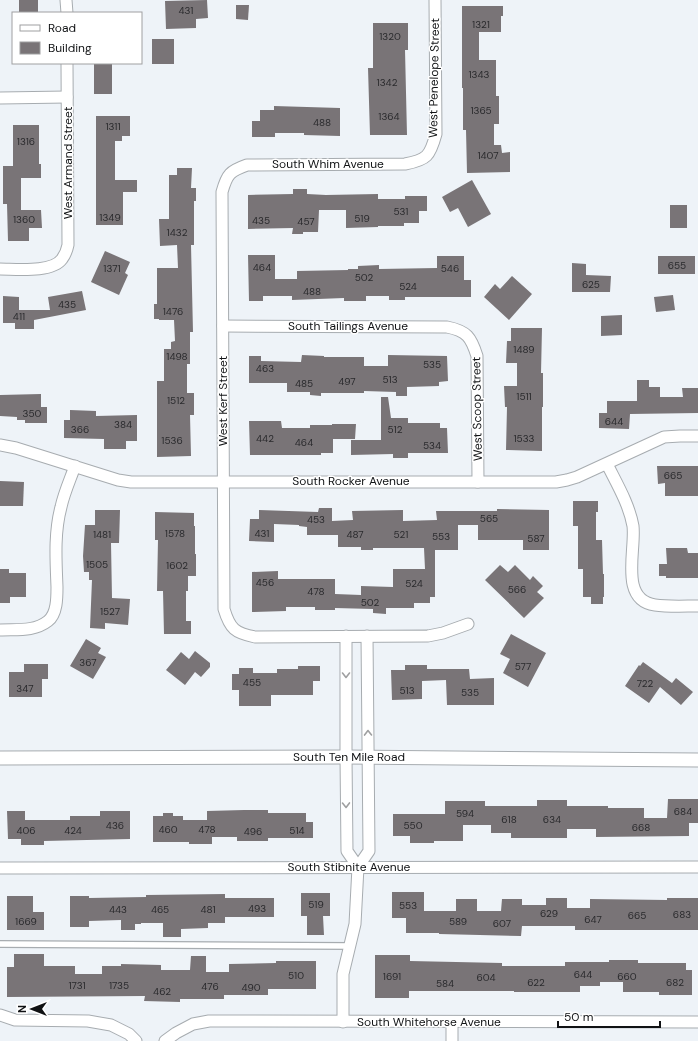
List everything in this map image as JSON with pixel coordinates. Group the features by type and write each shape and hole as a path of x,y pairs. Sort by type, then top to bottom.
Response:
{"street":[{"path":"66,0 66,12"},
{"name":"West Penelope Street","path":"428,156 436,134 435,0"},
{"name":"West Armand Street","path":"0,269 42,269 61,261 66,253 68,245 67,64"},
{"path":"0,98 67,98"},
{"name":"South Whim Avenue","path":"230,173 237,168 247,165 405,164 417,162 428,156"},
{"name":"West Kerf Street","path":"230,173 224,182 222,192 224,609 232,628 243,634 255,637 346,636"},
{"name":"South Tailings Avenue","path":"223,326 447,327 459,329 469,337"},
{"name":"West Scoop Street","path":"469,337 474,345 477,356 478,482"},
{"name":"South Rocker Avenue","path":"0,445 16,448 118,480 131,482 556,482 567,480 607,464 664,437 698,436"},
{"path":"607,464 629,510 633,527 632,579 638,597 647,603 656,606 698,606"},
{"path":"0,630 38,627 49,621 54,611 57,600 56,546 58,527 61,507 75,466"},
{"path":"358,867 347,851 346,636 428,636 468,624"},
{"path":"343,1022 343,974 355,924 358,867 369,851 367,636"},
{"name":"South Ten Mile Road","path":"0,758 369,757 698,760"},
{"name":"South Stibnite Avenue","path":"0,868 698,867"},
{"path":"0,1014 16,1020 88,1021 111,1025 129,1034 136,1041"},
{"name":"South Whitehorse Avenue","path":"165,1041 193,1024 209,1020 343,1022 698,1022"},
{"path":"452,1022 452,1041"}],"lane":[{"path":"0,944 350,946"}],"building":[{"path":"19,0 38,0 38,12 19,12"},
{"path":"207,0 208,18 196,19 196,28 166,29 165,1"},
{"path":"236,5 249,5 248,20 236,19"},
{"path":"462,6 503,6 503,16 501,16 501,32 479,32 479,60 496,60 496,96 499,96 499,124 494,124 494,145 501,145 502,153 510,152 510,172 467,173 466,130 463,130"},
{"path":"373,23 408,23 408,50 405,50 407,135 370,135 368,68 373,68"},
{"path":"152,39 174,39 174,64 152,64"},
{"path":"94,64 112,64 112,94 94,94"},
{"path":"274,106 340,108 340,136 304,135 304,133 275,133 275,137 252,137 252,121 260,121 260,110 274,110"},
{"path":"96,116 130,116 130,136 122,136 122,141 115,141 115,180 137,180 137,192 123,192 123,225 96,225"},
{"path":"13,125 39,125 39,164 41,164 41,178 21,178 21,210 41,210 42,228 29,228 29,241 8,241 7,204 3,204 3,166 13,166"},
{"path":"177,168 192,168 191,188 196,188 196,201 194,201 194,245 191,245 193,332 190,332 190,364 187,364 187,393 194,393 194,415 190,415 191,456 157,457 157,381 164,381 164,349 171,349 171,342 175,341 174,320 154,319 154,304 157,304 157,268 178,268 177,245 160,246 159,219 169,219 169,175 177,175"},
{"path":"472,180 491,214 468,227 458,208 450,212 442,197"},
{"path":"293,189 307,189 307,194 378,194 378,199 405,199 405,196 427,196 427,211 419,211 419,223 404,223 404,226 346,228 346,210 319,210 318,232 292,234 293,228 248,229 248,195 293,194"},
{"path":"670,205 687,205 687,228 670,228"},
{"path":"105,251 130,262 125,273 128,275 119,295 91,282"},
{"path":"248,255 275,255 275,279 297,279 297,271 348,270 358,269 358,266 379,265 379,269 437,268 437,256 464,256 464,280 471,280 471,297 405,297 405,300 389,300 389,296 366,296 366,301 344,301 344,298 292,300 292,296 263,296 263,301 249,301"},
{"path":"658,256 695,256 695,274 658,274"},
{"path":"572,263 586,264 586,275 611,276 610,292 572,292"},
{"path":"512,276 532,294 509,320 484,297 495,284 500,289"},
{"path":"82,291 86,310 34,320 34,329 15,329 15,323 3,323 3,296 19,297 19,310 50,310 48,297"},
{"path":"673,295 675,310 656,312 654,297"},
{"path":"622,315 622,335 601,336 601,316"},
{"path":"511,328 542,328 542,451 506,450 507,407 505,407 504,386 517,386 517,363 506,363 507,341 511,341"},
{"path":"302,355 324,357 364,357 364,366 388,366 388,355 447,356 448,381 439,382 439,386 407,387 407,396 396,396 396,392 364,391 364,393 321,393 321,396 310,395 310,392 287,392 287,383 249,383 249,356 261,356 261,361 301,362"},
{"path":"637,380 649,380 649,387 660,387 660,397 683,397 682,388 698,388 698,413 630,414 629,429 599,428 599,413 607,413 607,401 637,401"},
{"path":"41,394 41,407 47,407 47,423 25,423 25,420 17,420 17,417 0,416 0,395"},
{"path":"381,397 388,397 391,418 408,418 408,423 440,423 440,428 447,428 448,453 408,453 408,458 393,458 393,454 351,455 351,440 381,440"},
{"path":"70,410 96,411 96,416 137,415 137,441 126,441 126,449 104,449 104,439 64,438 64,420 70,420"},
{"path":"249,421 281,421 282,428 310,428 310,425 356,424 355,439 333,439 333,453 321,453 321,455 250,455"},
{"path":"657,466 698,466 698,496 665,496 665,483 658,484"},
{"path":"0,481 24,482 23,506 0,506"},
{"path":"573,501 598,501 598,512 596,512 596,540 602,540 604,574 603,604 591,604 591,597 583,597 583,569 578,569 578,526 573,526"},
{"path":"319,508 332,508 332,521 353,520 352,511 403,510 403,521 437,520 436,511 497,511 497,509 549,510 549,550 523,550 523,540 478,540 478,525 458,525 458,550 435,550 435,597 430,597 430,603 414,603 414,608 386,608 386,614 373,613 373,609 335,608 335,610 315,610 315,607 286,607 286,611 252,612 252,572 278,571 278,579 335,579 335,594 361,595 361,586 393,587 393,569 425,569 424,548 373,548 373,550 361,550 361,547 338,547 338,535 307,535 307,527 299,525 274,524 274,542 249,541 250,519 259,519 259,510 318,512"},
{"path":"95,510 120,510 119,543 111,543 112,598 130,599 128,625 105,623 105,629 90,628 92,580 89,580 89,572 84,572 83,556 85,525 95,525"},
{"path":"155,512 194,513 196,576 188,576 188,591 186,591 186,621 191,621 191,634 164,634 163,591 157,591 158,540 155,540"},
{"path":"666,548 687,548 688,553 698,553 698,578 666,578 666,576 659,576 659,564 667,564"},
{"path":"500,565 508,572 515,565 530,580 533,576 543,586 537,592 544,598 524,618 485,580"},
{"path":"0,569 9,569 9,573 26,573 26,597 10,597 10,603 0,603"},
{"path":"511,634 546,653 528,687 503,673 510,659 500,654"},
{"path":"86,639 101,648 98,653 106,657 93,679 70,666"},
{"path":"195,651 210,663 210,667 201,677 195,672 185,685 166,670 181,652 189,659"},
{"path":"643,662 672,683 676,678 693,692 681,705 660,687 649,703 625,686 639,665 640,666"},
{"path":"24,664 48,664 48,679 42,679 42,697 9,697 9,672 24,672"},
{"path":"405,665 427,665 427,669 469,669 470,679 494,678 494,705 447,705 446,680 422,681 422,699 392,700 391,670 405,670"},
{"path":"298,666 320,666 320,681 313,681 313,695 271,695 271,706 239,706 239,690 232,690 232,674 239,674 239,668 253,668 253,673 277,673 277,669 298,669"},
{"path":"668,799 698,799 698,823 689,823 689,836 596,837 596,829 567,829 567,838 511,838 511,833 491,833 491,825 463,825 463,841 410,843 410,836 393,836 393,814 445,814 445,801 485,801 485,806 537,806 537,800 567,800 567,806 644,808 644,818 667,818"},
{"path":"268,810 268,813 306,813 306,822 313,822 313,838 268,838 268,841 237,841 237,837 212,837 212,844 189,844 189,842 153,842 153,816 163,816 163,813 173,813 173,816 183,816 183,820 207,820 207,811"},
{"path":"7,811 25,811 25,820 70,820 70,816 100,816 100,811 130,811 130,839 44,841 44,845 21,845 21,839 8,839"},
{"path":"392,892 424,892 424,911 456,911 456,899 477,899 477,911 501,911 502,899 522,899 522,905 546,905 546,898 567,898 567,908 590,908 590,899 667,900 667,898 698,898 698,930 575,930 575,926 522,926 521,936 406,933 406,918 392,918"},
{"path":"301,893 330,893 330,916 323,916 324,935 307,935 307,916 301,916"},
{"path":"225,894 225,898 274,898 274,917 225,917 225,923 208,923 208,928 181,929 181,937 163,937 163,923 135,924 135,930 121,930 121,920 89,921 89,927 70,927 70,896 89,896 89,898 146,897 146,895"},
{"path":"7,896 33,896 33,912 44,912 44,930 7,930"},
{"path":"14,954 44,954 44,966 75,966 75,974 102,974 102,966 121,966 121,964 161,965 161,970 190,970 191,956 206,956 206,972 229,972 229,964 276,963 276,961 316,961 316,989 268,989 268,995 224,995 224,999 180,999 180,1002 144,1001 145,996 7,997 7,967 14,967"},
{"path":"375,955 410,955 410,961 502,963 502,966 565,966 565,962 609,962 609,960 638,960 638,963 686,963 686,970 692,970 692,995 659,995 659,992 623,992 623,982 600,982 600,986 580,986 580,992 409,991 409,998 375,998"}]}
